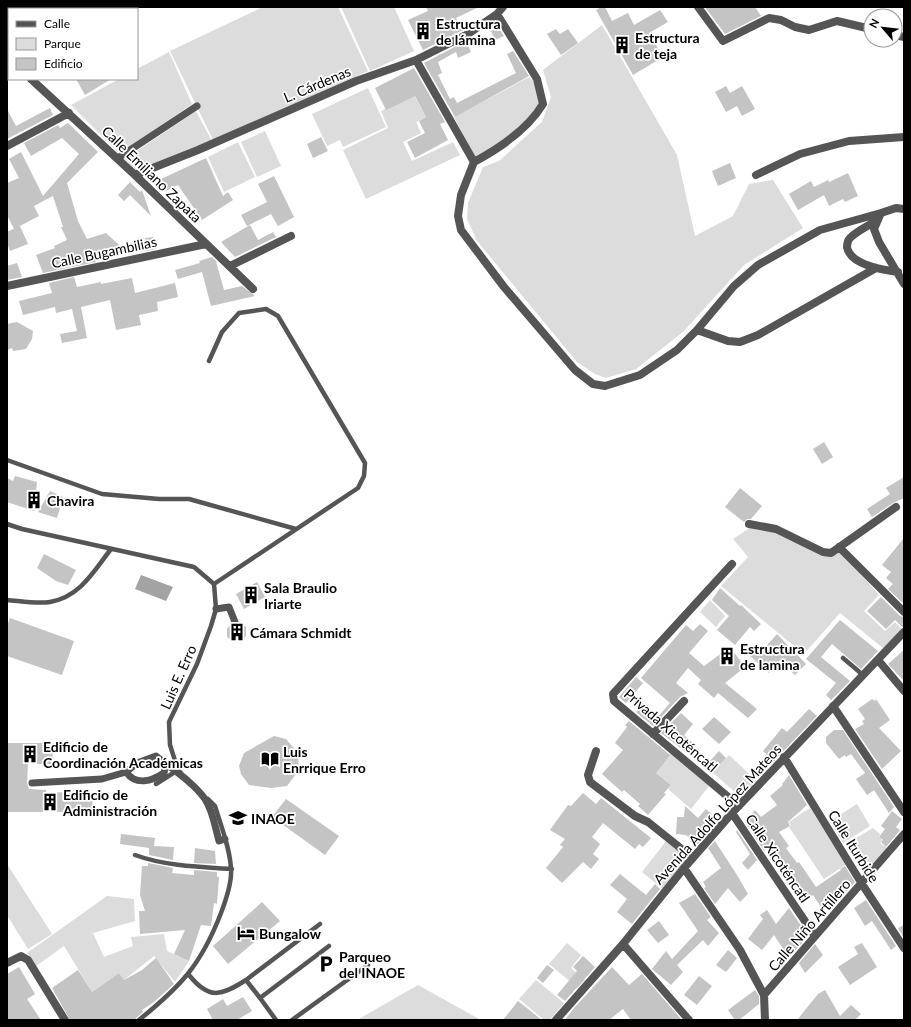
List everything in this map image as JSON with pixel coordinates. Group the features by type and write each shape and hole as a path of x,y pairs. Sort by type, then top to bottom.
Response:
{"street":[{"name":"L. Cárdenas","path":"135,174 198,150 356,81 416,60 468,34 497,14 503,7"},
{"path":"698,7 723,41 769,18 780,20 795,27 809,30 837,21 863,27"},
{"path":"497,14 537,79 543,104 534,118 495,150 474,162 461,195 458,216 461,230 504,287 575,370 593,384 606,386 640,375 677,350 697,330 734,286 758,265 820,230 896,208 904,209"},
{"path":"416,60 474,162"},
{"name":"Calle Emiliano Zapata","path":"32,80 135,174 253,289"},
{"path":"118,158 197,106"},
{"path":"7,146 69,113"},
{"path":"756,175 800,154 849,141 904,137"},
{"path":"881,213 876,221 874,229 878,242 898,272 904,284"},
{"path":"876,221 849,239 846,244 848,251 856,259 876,268 898,272"},
{"path":"230,266 291,236"},
{"name":"Calle Bugambilias","path":"7,286 206,244"},
{"path":"697,330 728,341 740,342 758,335 876,268"},
{"path":"749,524 776,529 823,552 831,553 896,507"},
{"path":"839,547 904,612"},
{"name":"Privada Xicoténcatl","path":"732,564 612,694 614,701 739,806"},
{"path":"216,609 229,607 235,622"},
{"name":"Avenida Adolfo López Mateos","path":"556,1020 623,944 684,868 739,806 904,632"},
{"path":"878,660 904,691"},
{"path":"653,734 684,701"},
{"path":"833,706 904,812"},
{"path":"596,751 588,775 590,782 635,816 648,822 693,858"},
{"path":"32,783 102,779 126,772 137,763 156,756 177,771 205,800 214,822 218,841 225,840"},
{"name":"Calle Iturbide","path":"784,757 862,884 904,948"},
{"path":"126,772 139,781 154,780 164,773 166,764"},
{"name":"Calle Xicoténcatl","path":"732,814 816,936"},
{"name":"Calle Niño Artillero","path":"764,995 904,834"},
{"path":"684,868 740,950 764,995 764,1020"},
{"path":"623,944 689,1020"},
{"path":"8,961 21,956 28,960 65,1020"}],"lane":[{"path":"7,524 22,529 194,567 214,584 358,488 364,476 365,463 278,316 266,309 238,313 222,332 209,361"},
{"path":"7,460 102,494 159,499 189,499 296,529"},
{"path":"7,600 50,602 72,595 86,581 111,549"},
{"name":"Luis E. Erro","path":"177,771 170,745 170,722 197,664 216,609 214,584"},
{"path":"843,658 863,675"},
{"path":"156,784 177,771"},
{"path":"139,1020 169,996 189,975 206,947 226,899 232,869 225,840"},
{"path":"135,854 147,859 192,867 232,869"},
{"path":"189,975 197,985 207,991 217,994 227,992 246,980 320,924"},
{"path":"260,998 329,946"},
{"path":"292,1020 368,965"},
{"path":"246,980 276,1020"}],"green space":[{"path":"263,7 338,7 368,71 213,140 170,51"},
{"path":"341,7 394,7 414,51 370,71"},
{"path":"602,25 677,155 695,236 733,216 749,184 773,180 803,228 744,265 683,332 636,369 606,378 595,374 577,362 477,241 467,219 468,203 483,167 499,161 542,122 551,97 543,70"},
{"path":"169,52 192,104 120,154 71,105 117,80 138,80 138,68"},
{"path":"529,77 534,82 540,104 527,120 511,135 494,147 475,157 454,117"},
{"path":"368,88 386,127 343,147 340,140 327,146 312,114"},
{"path":"414,95 426,117 416,122 421,133 403,142 412,161 453,142 460,155 366,199 343,150 388,128 381,111"},
{"path":"196,111 212,141 138,172 125,159"},
{"path":"265,131 281,166 257,177 241,142"},
{"path":"238,142 255,177 224,192 208,157"},
{"path":"751,527 775,532 820,554 840,550 879,595 864,611 885,631 895,622 902,630 884,649 840,613 804,654 721,586 748,557 733,539"},
{"path":"710,600 725,616 716,627 700,612"},
{"path":"670,753 709,786 691,809 668,789 671,785 655,772"},
{"path":"729,755 758,782 743,799 711,771 716,766 717,768"},
{"path":"857,804 870,826 843,843 830,821"},
{"path":"810,808 847,864 824,879 789,827 791,826 789,822"},
{"path":"873,828 880,834 879,837 882,840 880,843 887,848 867,875 846,844"},
{"path":"667,840 689,858 664,890 642,872"},
{"path":"7,864 52,934 28,949 7,915"},
{"path":"107,896 134,899 135,921 93,933 104,957 133,946 131,937 164,934 167,951 189,961 175,982 154,956 124,980 119,973 92,992 64,946 36,966 27,953"},
{"path":"567,943 581,955 571,968 585,980 578,988 549,964"},
{"path":"536,980 564,1003 550,1020 544,1020 519,999"},
{"path":"418,985 481,1020 357,1020"}],"shaded area":[{"path":"141,575 173,587 166,601 135,589"}],"building":[{"path":"426,7 479,7 456,18 462,30 461,31 423,50 408,20 428,11"},
{"path":"601,7 605,7 612,21 628,13 634,25 660,10 668,22 649,33 663,57 633,75 596,10"},
{"path":"705,7 755,7 761,16 725,34"},
{"path":"498,27 504,36 495,40 491,31"},
{"path":"556,29 560,34 568,29 578,43 561,55 547,34"},
{"path":"466,41 471,52 458,58 456,52 438,62 442,73 438,75 450,99 454,97 457,103 516,73 507,54 513,51 529,76 455,117 424,63"},
{"path":"414,68 445,122 440,124 448,140 415,158 407,142 425,133 419,121 426,117 415,96 386,110 375,88"},
{"path":"77,80 109,80 85,95"},
{"path":"726,86 730,93 742,86 755,109 742,116 737,106 726,112 715,92"},
{"path":"50,108 53,115 7,139 7,109 16,126"},
{"path":"68,123 98,152 67,183 78,221 87,239 106,233 126,251 95,259 96,262 43,273 36,255 55,248 54,246 67,240 61,227 63,227 53,196 34,206 39,216 14,229 7,215 7,183 19,178 9,159 21,152 43,196 79,154 62,138 31,156 24,143 58,125 60,128"},
{"path":"321,137 328,151 313,158 307,144"},
{"path":"206,158 223,196 228,192 233,200 202,220 178,185 164,192 158,185 159,180"},
{"path":"730,163 736,178 718,186 712,171"},
{"path":"848,173 858,196 845,202 843,199 829,206 824,195 798,210 789,194 811,181 814,187"},
{"path":"274,176 294,217 278,226 271,214 247,226 241,215 267,202 258,184"},
{"path":"130,182 140,192 142,190 151,216 130,195 124,201 118,195"},
{"path":"250,225 258,240 273,232 276,237 235,257 221,242"},
{"path":"20,226 28,244 10,251 7,243 7,232"},
{"path":"153,237 156,249 140,252 140,242 145,240 145,238"},
{"path":"212,257 216,261 224,290 242,286 255,296 211,306 202,272 178,279 175,270 200,263 199,261"},
{"path":"17,263 22,277 7,280 7,266"},
{"path":"74,277 77,287 132,278 135,293 175,283 178,297 157,302 158,311 139,315 141,325 116,330 110,300 81,307 87,338 62,343 60,334 77,331 72,309 56,313 55,307 23,315 19,301 52,293 49,283"},
{"path":"17,322 33,331 32,339 26,349 13,351 12,348 7,350 7,324"},
{"path":"824,442 833,457 822,464 813,449"},
{"path":"15,476 37,482 34,511 7,502 7,478 13,481"},
{"path":"904,477 904,498 893,503 872,517 867,509 890,494 886,488"},
{"path":"740,488 762,506 751,519 747,519 744,522 725,507"},
{"path":"50,491 63,497 57,518 38,512"},
{"path":"904,538 904,604 888,589 893,584 886,578 891,572 882,565"},
{"path":"44,554 76,570 68,585 56,581 37,568"},
{"name":"Sala Braulio Iriarte","path":"257,582 265,597 244,609 236,594"},
{"path":"720,588 761,624 754,631 750,627 735,645 717,630 729,616 712,600"},
{"path":"881,597 900,616 904,617 904,627 902,627 895,620 886,629 867,611"},
{"path":"10,618 74,641 62,675 7,656 7,626"},
{"path":"840,620 878,651 861,669 832,644 821,657 850,681 831,700 826,695 836,683 806,659"},
{"name":"Cámara Schmidt","path":"240,623 246,627 246,636 241,642 233,642 227,637 227,629 231,624 236,627"},
{"path":"700,624 708,631 689,653 704,666 730,647 745,667 725,683 757,709 748,718 718,693 714,698 698,684 701,680 688,668 676,683 688,693 680,697 653,726 636,712 642,706 657,718 670,703 641,678 686,625 693,631"},
{"path":"777,634 806,664 795,675 780,660 769,673 750,656 757,649 760,653"},
{"path":"904,650 904,681 888,664"},
{"path":"636,677 643,683 626,703 619,697"},
{"path":"872,699 875,701 876,699 890,720 879,728 901,751 882,769 855,729 864,724 862,721 865,719 858,709"},
{"path":"809,709 817,716 774,761 763,751 782,728 787,732"},
{"path":"681,713 693,724 684,735 695,745 687,753 661,733"},
{"path":"714,717 731,732 719,744 702,729"},
{"path":"629,721 670,755 656,773 671,785 664,793 666,794 648,815 638,806 640,804 624,790 622,792 602,774 623,750 615,743 627,727 625,725"},
{"path":"834,730 843,730 894,807 889,813 874,790 867,795 856,779 865,773 851,754 846,757 845,755 839,759 826,743 826,737"},
{"name":"Luis Enrrique Erro","path":"274,736 286,739 298,753 299,770 287,786 271,788 249,785 241,774 239,766 244,753"},
{"name":"Edificio de Administración","path":"7,743 53,743 52,764 28,764 27,783 29,789 46,790 46,792 93,793 92,812 7,812"},
{"path":"719,751 726,758 717,768 710,761"},
{"path":"789,775 807,805 788,822 790,826 779,832 789,846 786,848 797,863 799,862 816,887 845,866 855,882 837,902 836,901 823,910 813,895 806,900 775,856 767,848 764,851 745,822 755,810 761,817 777,805 770,796 783,785 782,784"},
{"path":"583,793 596,804 601,798 651,838 643,847 639,844 635,849 603,823 592,837 600,844 593,854 599,859 591,869 583,862 562,883 546,868 563,847 560,845 565,839 550,830 568,805 571,806"},
{"path":"286,799 339,836 325,855 272,817"},
{"path":"685,806 698,818 706,809 718,820 697,845 686,835 676,834 677,817 684,817"},
{"path":"892,811 902,819 896,827 900,830 886,847 881,842 883,840 879,837 885,829 881,826"},
{"path":"737,830 757,860 748,870 742,863 750,854 736,832"},
{"path":"121,834 155,838 154,846 174,847 173,860 149,855 149,848 120,844"},
{"path":"715,841 748,894 740,902 728,888 715,904 704,888 706,887 703,882 721,868 708,848"},
{"path":"195,848 215,851 216,864 194,863"},
{"path":"148,863 173,868 172,873 194,875 194,870 217,872 217,877 219,877 217,904 214,903 211,926 201,925 189,961 174,954 185,930 140,934 139,911 145,911 140,895 142,866 148,866"},
{"path":"620,874 646,895 655,884 660,889 632,924 617,912 627,899 610,885"},
{"path":"695,894 711,917 707,920 719,933 708,946 703,940 677,965 683,972 671,985 652,969 666,951 672,959 698,931 679,903"},
{"path":"866,900 896,946 891,950 872,921 865,926 854,908"},
{"name":"Bungalow","path":"262,902 280,921 228,964 213,946"},
{"path":"789,908 808,936 789,958 774,935 762,950 748,939 763,919 760,915 767,910 776,924"},
{"path":"659,921 669,935 658,943 647,930"},
{"path":"904,925 904,938 898,928"},
{"path":"862,943 877,967 850,985 838,967 858,954 854,947"},
{"path":"815,944 823,955 805,973 799,963"},
{"path":"728,950 737,958 726,972 716,965"},
{"path":"583,956 595,967 565,1001 557,995 577,971 573,967"},
{"path":"156,958 174,984 154,1002 142,1010 143,1012 134,1020 70,1020 52,988 78,970 92,992 119,973 124,980 142,970"},
{"path":"547,965 554,970 543,983 537,978"},
{"path":"19,967 35,994 27,999 41,1020 7,1020 7,974"},
{"path":"612,967 629,985 642,974 682,1020 631,1020 623,1009 609,1020 565,1020 574,1008"},
{"path":"699,976 712,986 697,1005 684,995"},
{"path":"755,990 759,996 759,1004 739,1020 735,1020 728,1010"},
{"path":"825,990 840,1016 851,1005 861,1014 855,1020 797,1020 818,994"},
{"path":"243,997 252,1011 237,1020 213,1020 207,1009 223,999 227,1006"},
{"path":"518,1001 542,1020 503,1020"}],"place":[{"name":"Estructura de lámina","path":"423,31"},
{"name":"Estructura de teja","path":"622,45"},
{"name":"Chavira","path":"34,500"},
{"name":"Sala Braulio Iriarte","path":"251,595"},
{"name":"Cámara Schmidt","path":"237,632"},
{"name":"Estructura de lamina","path":"727,656"},
{"name":"Edificio de Coordinación Académicas","path":"30,754"},
{"name":"Luis Enrrique Erro","path":"270,759"},
{"name":"Edificio de Administración","path":"50,802"},
{"name":"INAOE","path":"238,818"},
{"name":"Bungalow","path":"246,933"},
{"name":"Parqueo del INAOE","path":"326,964"}]}
